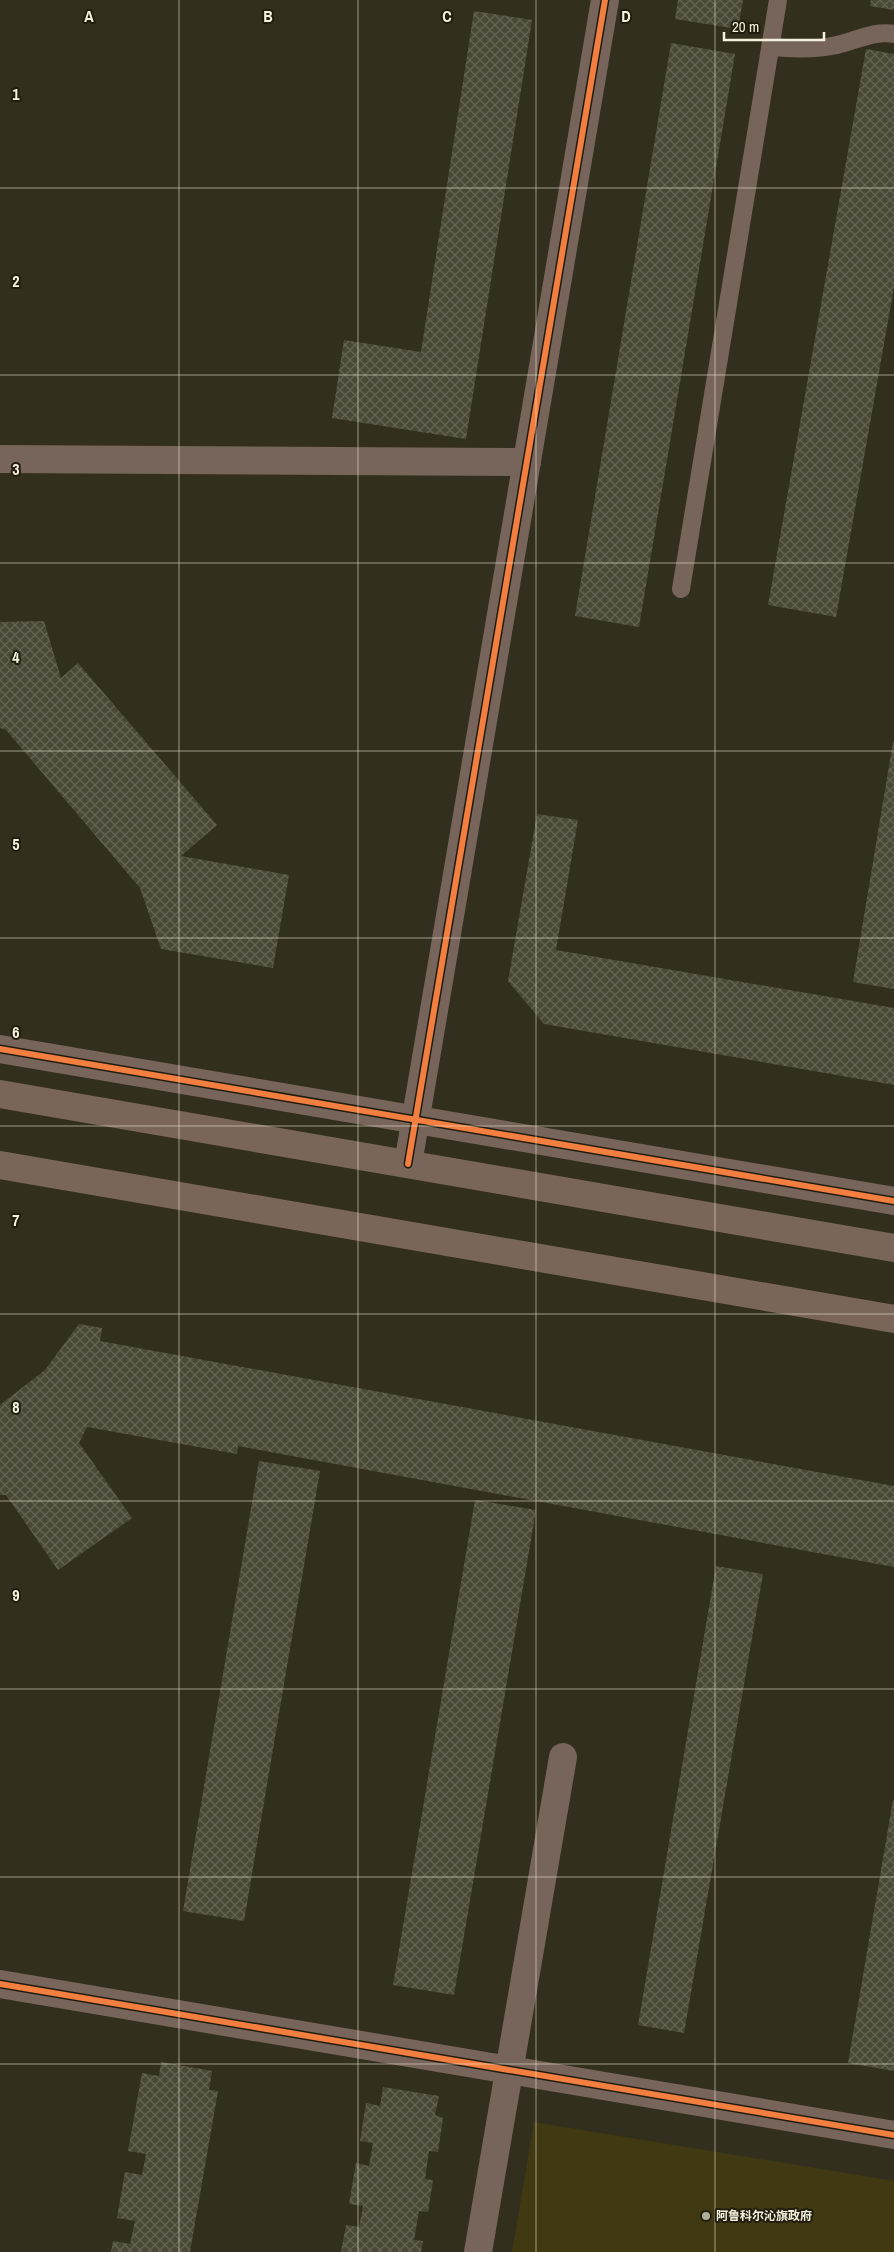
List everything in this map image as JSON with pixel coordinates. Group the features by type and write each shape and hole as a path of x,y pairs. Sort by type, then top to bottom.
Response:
{"main road":[{"path":"0,1094 894,1248"},
{"path":"0,1165 894,1319"}],"street":[{"path":"408,1164 605,0"},
{"path":"0,459 527,462"},
{"path":"0,1049 894,1201"},
{"path":"478,2252 563,1756"},
{"path":"0,1984 894,2135"}],"lane":[{"path":"681,589 778,0"},
{"path":"771,47 796,50 835,45 884,32 894,34"}],"shaded area":[{"name":"阿鲁科尔沁旗政府","path":"534,2122 894,2181 894,2252 512,2252"}],"building":[{"path":"678,0 743,0 738,29 675,19"},
{"path":"871,0 894,0 894,10 870,6"},
{"path":"474,11 532,20 466,439 332,418 344,340 421,352"},
{"path":"671,43 735,54 639,627 575,616"},
{"path":"866,49 894,54 894,287 836,617 768,605"},
{"path":"44,621 61,678 78,663 217,825 181,856 289,875 273,968 161,949 140,888 6,730 0,728 0,622"},
{"path":"894,742 894,989 853,982"},
{"path":"537,814 578,820 556,950 894,1008 894,1085 544,1024 508,981"},
{"path":"79,1324 102,1328 100,1341 894,1486 894,1567 238,1446 237,1454 87,1427 79,1443 132,1518 58,1570 6,1495 0,1495 0,1405 45,1370"},
{"path":"259,1461 320,1471 244,1921 183,1911"},
{"path":"475,1500 536,1510 454,1995 393,1985"},
{"path":"716,1566 763,1574 684,2033 638,2025"},
{"path":"894,1800 894,2071 848,2063"},
{"path":"161,2062 212,2071 209,2090 218,2091 190,2252 111,2252 113,2241 130,2244 135,2221 117,2218 125,2172 142,2175 146,2154 128,2151 142,2073 159,2076"},
{"path":"383,2087 439,2096 435,2115 443,2118 438,2152 429,2151 425,2179 433,2180 428,2212 419,2211 414,2240 423,2241 421,2252 341,2252 346,2225 359,2227 363,2206 349,2204 356,2163 369,2166 373,2143 360,2141 366,2103 380,2106"}],"cycle path":[{"path":"408,1164 605,0"},
{"path":"0,1049 894,1201"},
{"path":"0,1984 894,2135"}],"place":[{"name":"阿鲁科尔沁旗政府","path":"706,2216"}]}
